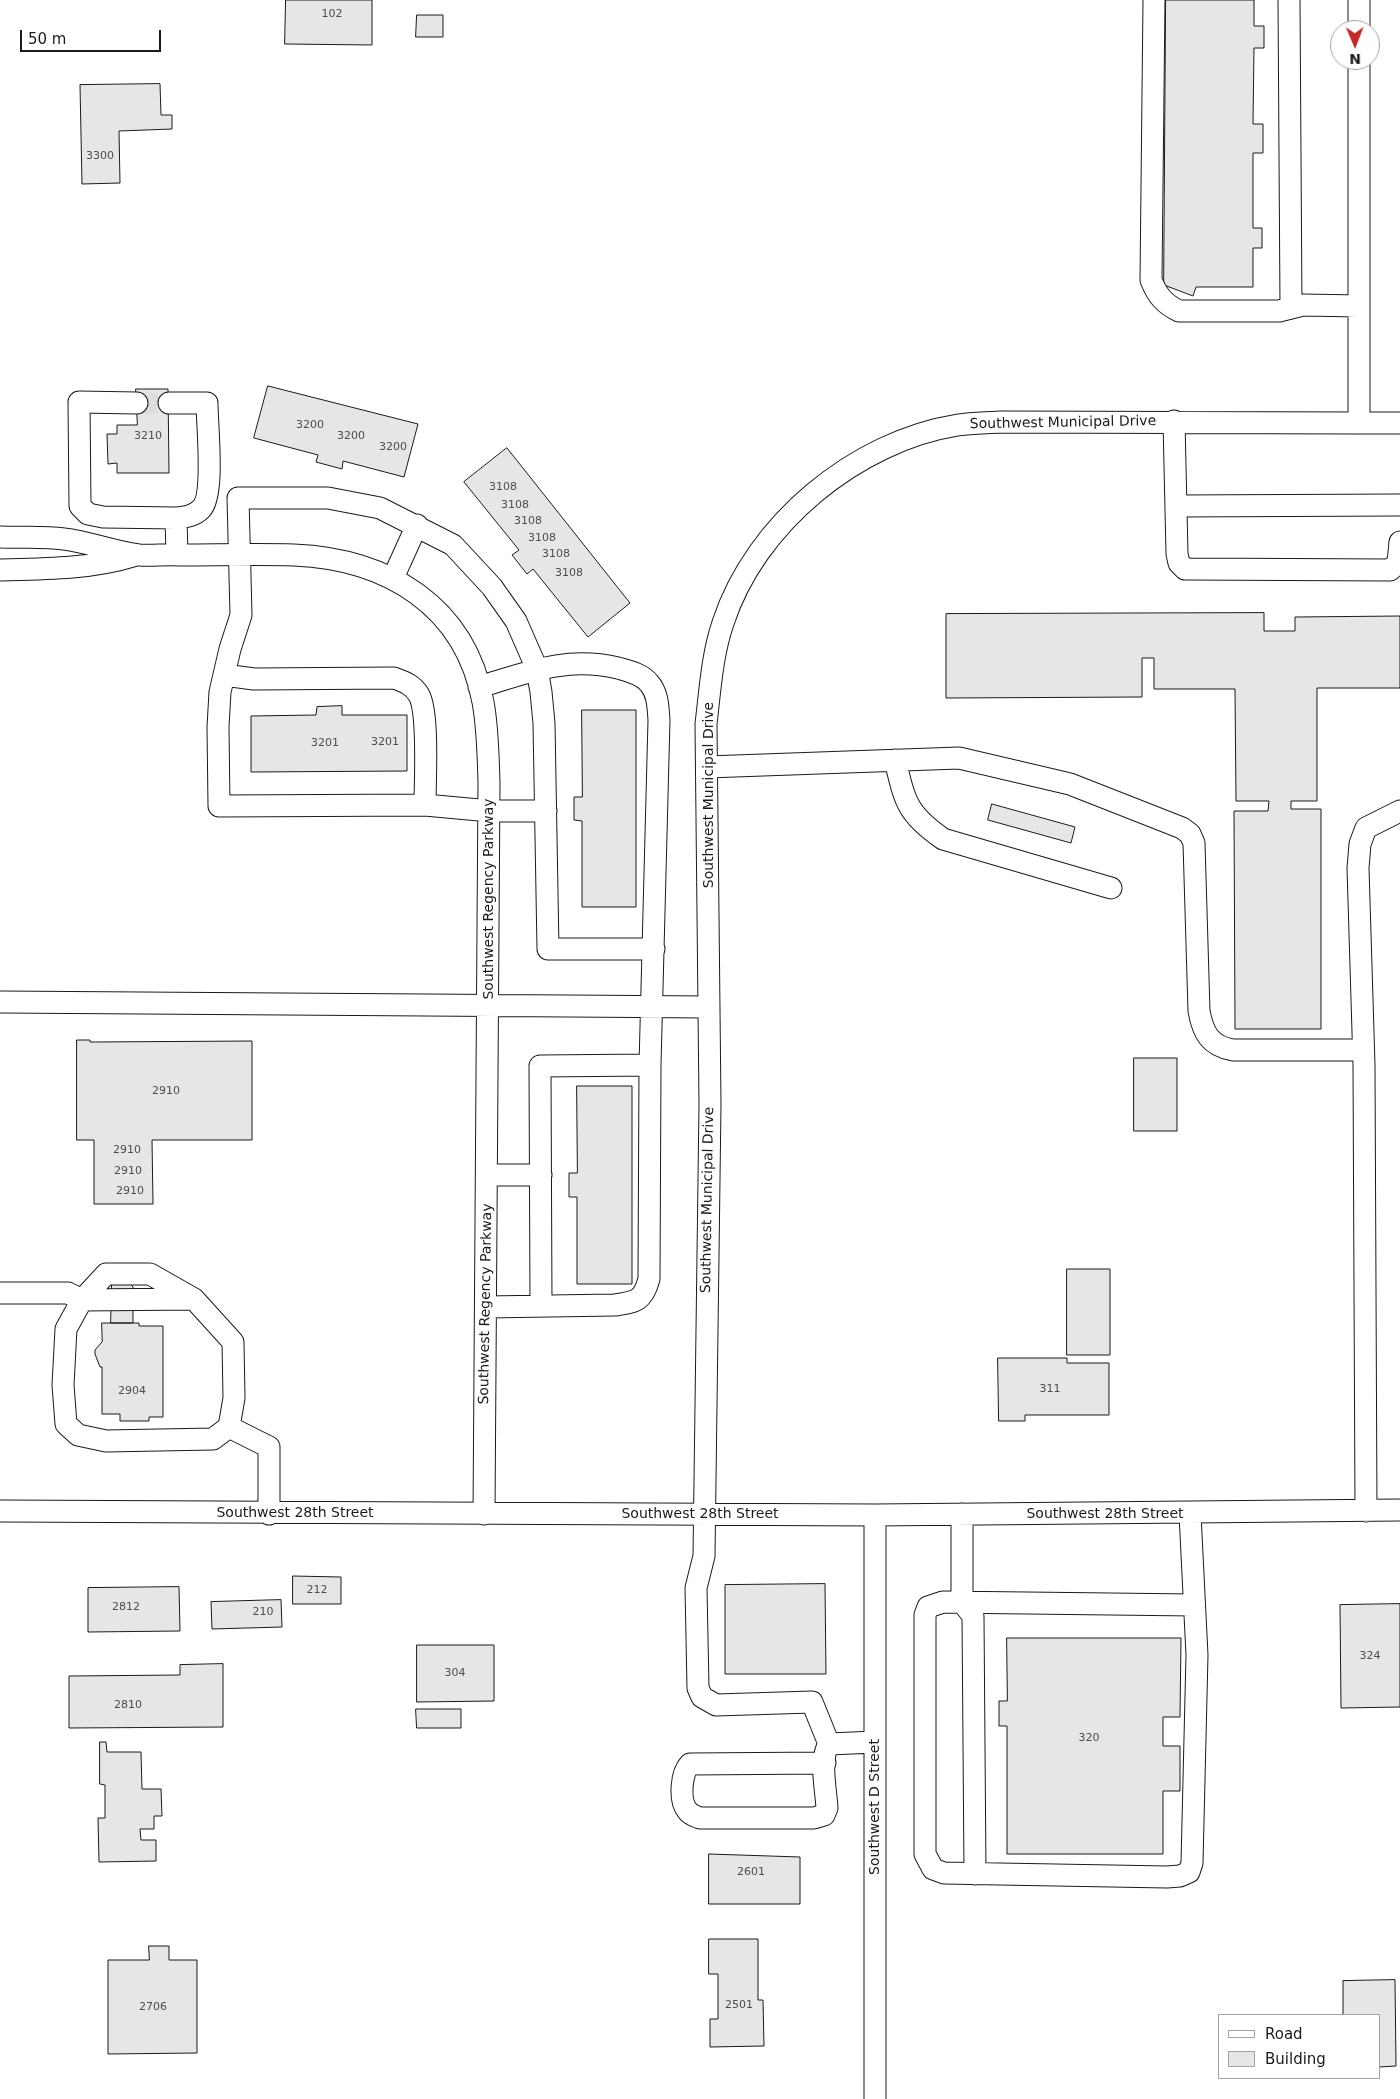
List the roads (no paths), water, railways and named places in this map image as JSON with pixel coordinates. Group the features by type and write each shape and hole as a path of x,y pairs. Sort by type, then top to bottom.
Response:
{"street":[{"path":"1154,0 1151,280 1155,290 1167,305 1179,311 1278,311 1303,304 1359,306"},
{"path":"1289,0 1291,308"},
{"path":"1359,0 1359,20"},
{"path":"1359,70 1359,423"},
{"path":"137,403 79,402 80,506 88,514 103,517 176,518 189,517 202,509 209,495 207,403 169,403"},
{"name":"Southwest Municipal Drive","path":"827,1753 812,1702 716,1705 702,1697 698,1688 696,1588 704,1556 705,1514 709,1007 706,724 712,675 723,623 746,573 776,528 810,496 848,468 882,449 923,434 958,425 1000,422 1400,423"},
{"path":"1174,422 1179,563 1185,569 1192,571 1390,570 1398,563 1400,542"},
{"path":"546,811 490,811 425,805 219,806 218,727 220,692 242,615 238,498 328,498 380,508 417,525 453,545 492,587 516,621 537,669 544,723 546,811 548,949 654,949"},
{"path":"1176,506 1400,505"},
{"path":"176,518 177,554"},
{"path":"393,578 417,525"},
{"name":"Southwest Regency Parkway","path":"0,536 66,539 138,555"},
{"name":"Southwest Regency Parkway","path":"0,570 80,566 138,555 177,554 328,558 369,568 403,582 439,612 463,647 479,687 488,733 490,811 484,1514"},
{"path":"479,687 537,669 574,662 608,666 634,672 650,683 657,699 654,949 650,1066 649,1279 645,1293 634,1303 486,1307"},
{"path":"224,675 254,679 394,678 410,684 420,696 424,716 425,805"},
{"path":"707,767 959,758 1070,784 1182,828 1194,843 1200,1011 1202,1027 1209,1039 1220,1048 1233,1050 1363,1050"},
{"path":"895,760 904,799 914,816 924,826 944,839 1111,888"},
{"path":"1366,1511 1363,1050 1358,868 1360,844 1366,828 1400,811"},
{"path":"0,1002 488,1007 709,1007"},
{"path":"541,1306 540,1066 650,1066"},
{"path":"487,1175 541,1175"},
{"path":"0,1293 68,1293 82,1300 194,1299 233,1342 234,1398 229,1427 213,1439 106,1441 78,1436 66,1424 63,1385 66,1330 82,1300"},
{"path":"229,1427 269,1448 269,1514"},
{"name":"Southwest 28th Street","path":"0,1511 269,1514 875,1515 1190,1514 1400,1510"},
{"path":"962,1514 962,1602 973,1616 975,1874"},
{"path":"1190,1514 1197,1665 1192,1863 1189,1872 1180,1876 1167,1877 944,1873 933,1869 925,1854 925,1615 928,1607 943,1602 1194,1605"},
{"name":"Southwest D Street","path":"875,1515 875,2099"},
{"path":"827,1753 827,1808 824,1815 814,1818 700,1818 692,1816 686,1810 684,1802 684,1776 690,1764 827,1753 875,1742"}],"tunnel":[{"path":"137,403 169,403"}]}
